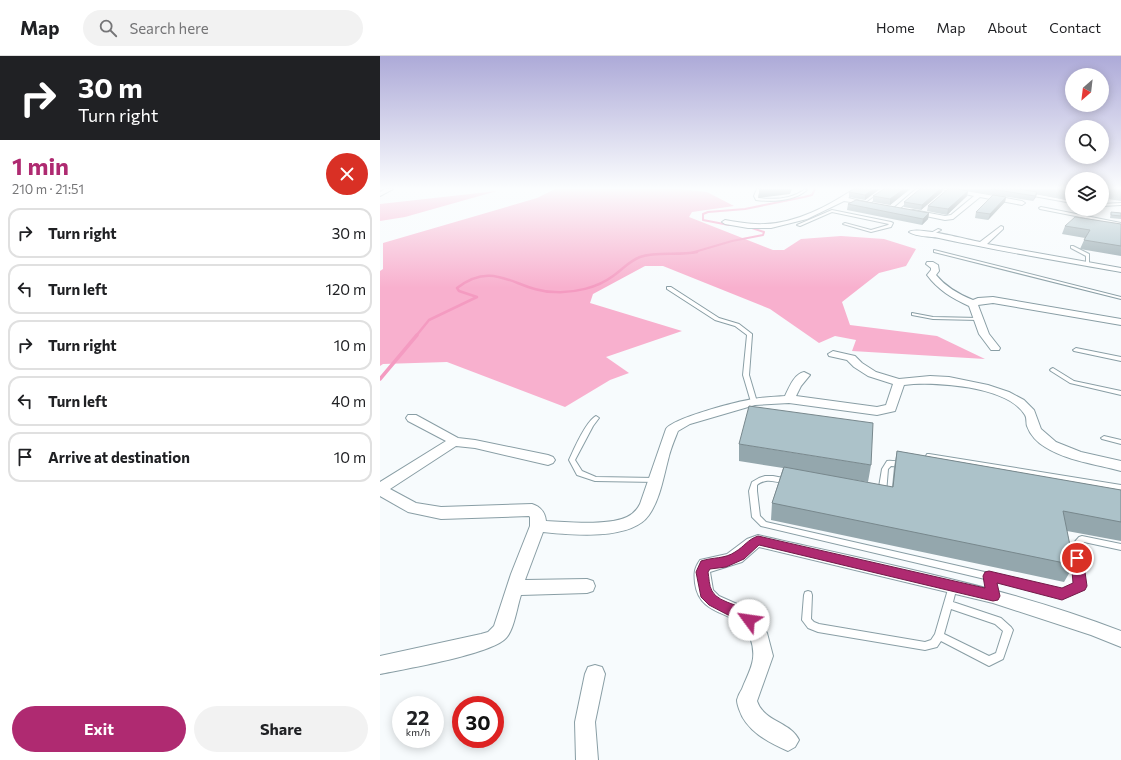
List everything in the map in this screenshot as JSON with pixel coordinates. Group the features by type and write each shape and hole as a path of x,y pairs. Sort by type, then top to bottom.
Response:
{"street":[{"path":"725,222 756,227 785,224 790,222"},
{"path":"981,245 1001,228"},
{"path":"913,232 931,234 981,245 1121,270"},
{"path":"930,264 935,267 935,272 931,275 941,287 950,294 973,304 990,344 995,348"},
{"path":"973,304 978,301 993,300 1121,322"},
{"path":"833,354 851,358 858,365 872,374 898,382 913,379 942,379 975,385 999,392 1016,401 1030,414 1037,432 1050,444 1075,454 1121,466"},
{"path":"789,399 796,385 804,375"},
{"path":"538,526 566,529 625,525 638,519 648,506 672,429 686,421 754,402 789,399 877,411 891,408 898,382"},
{"path":"412,418 450,438 454,442"},
{"path":"380,665 481,643 494,638 501,631 522,566 538,526 538,515 532,510 441,513 413,508 380,489 454,442 475,444 548,460"},
{"path":"788,740 762,725 751,714 747,701 764,656 758,633 749,620 731,609 713,601 706,593 702,572 706,565 726,562 740,555 752,543 758,541 993,596 1093,628 1121,639"},
{"path":"515,588 587,586"},
{"path":"587,760 584,722 596,674"}],"lane":[{"path":"799,225 807,222"},
{"path":"845,224 871,231 890,226 890,223 884,222"},
{"path":"1110,222 1121,224"},
{"path":"931,234 939,230"},
{"path":"1072,247 1088,255 1088,264"},
{"path":"935,251 1121,298"},
{"path":"669,288 717,318 737,324 750,335 746,375 754,402"},
{"path":"914,314 933,318 979,319"},
{"path":"1076,350 1121,359"},
{"path":"1053,370 1072,382 1121,393"},
{"path":"596,418 590,425 572,460 579,473 595,479 656,480"},
{"path":"1104,438 1121,442"},
{"path":"921,455 1121,488"},
{"path":"878,499 881,494 885,469 889,463 913,466"},
{"path":"792,482 770,478 760,479 754,484 753,491 756,517 764,524 1062,594 1080,586 1076,545 1082,539 1121,547"},
{"path":"989,576 993,596"},
{"path":"808,595 806,620 811,625 818,628 925,646 934,644 939,636 953,586"},
{"path":"939,636 989,661 1000,656 1008,630 998,621 949,604"}],"shaded area":[{"path":"455,222 701,222 773,250 784,250 801,239 841,236 884,239 916,249 906,266 879,273 842,302 850,325 937,336 985,359 852,351 856,340 835,336 819,343 770,309 663,266 645,266 593,294 590,303 682,331 606,357 629,373 610,380 565,407 447,362 383,364 380,366 380,271 383,269 383,243"}],"building":[{"path":"1070,222 1107,222 1121,224 1121,246 1084,240 1090,230 1065,226"},
{"path":"749,406 873,423 871,465 739,444"},
{"path":"897,451 1121,490 1121,522 1063,511 1074,565 772,503 784,467 893,487"}],"waterway":[{"path":"713,222 729,225"},
{"path":"692,253 732,241 763,235 764,232 749,227"},
{"path":"692,253 697,252"},
{"path":"416,336 429,320 477,297 459,291 457,288 471,280 483,276 495,276 541,291 570,292 600,284 640,257 653,254 692,253"},
{"path":"380,379 417,335"}],"route":[{"path":"749,620 731,609 713,601 706,593 702,572 706,565 726,562 740,555 752,543 758,541 993,596 989,576 1062,594 1080,586 1077,558"}]}
